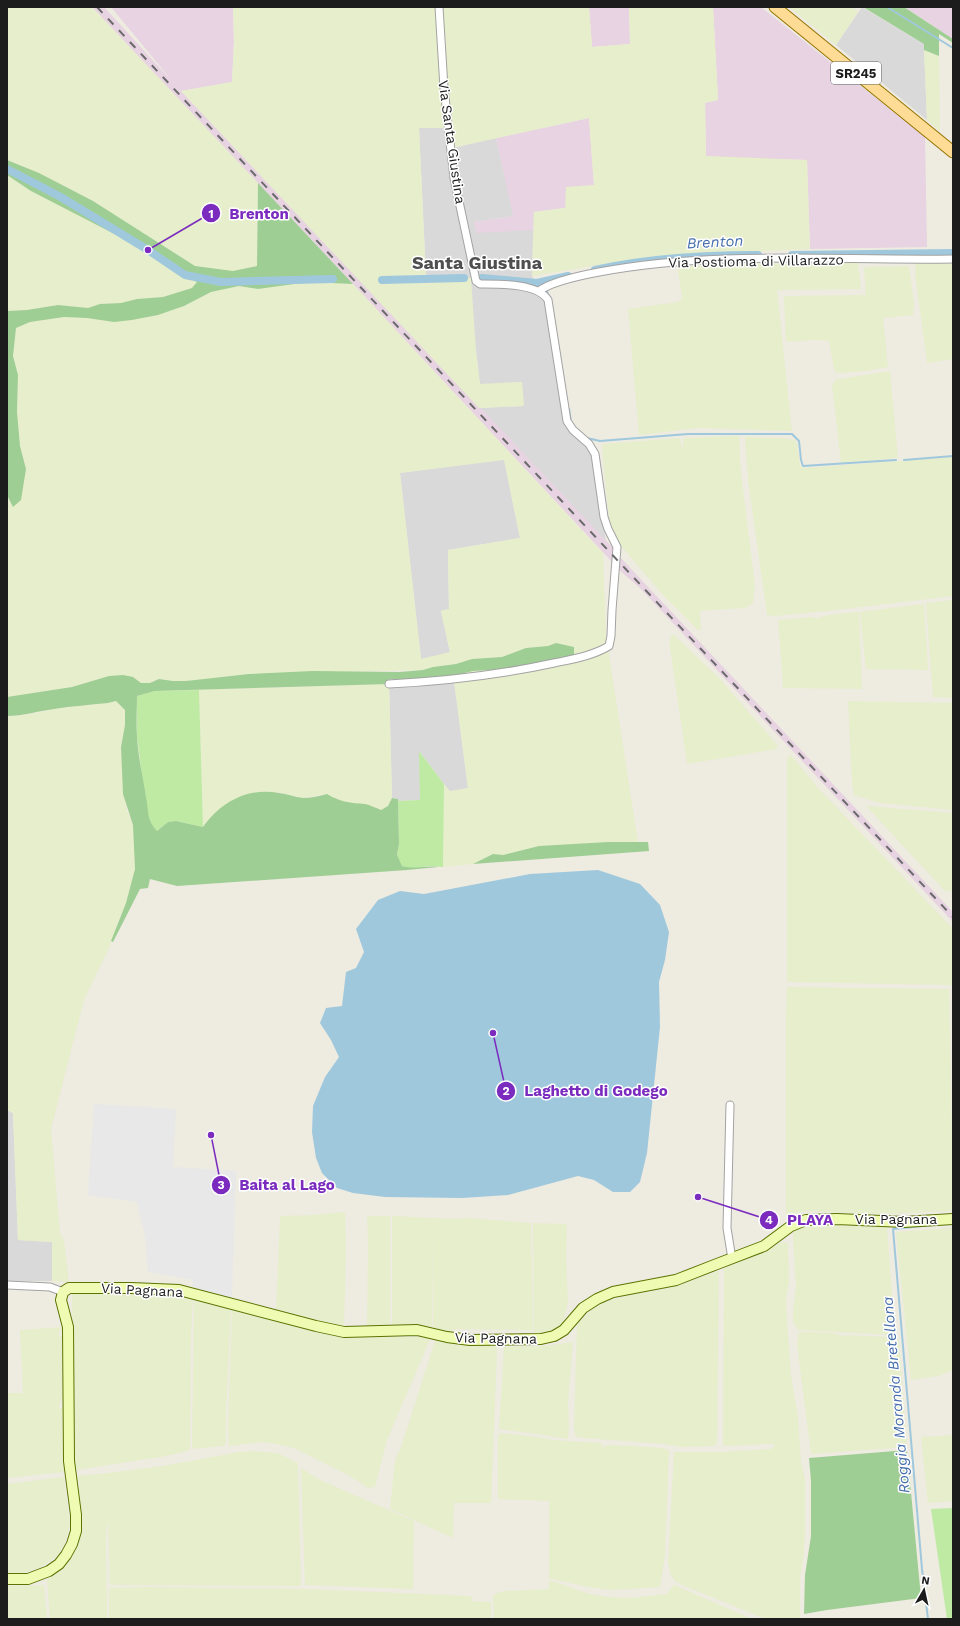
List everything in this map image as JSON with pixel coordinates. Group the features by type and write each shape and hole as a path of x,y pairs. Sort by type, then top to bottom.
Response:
{"main road":[{"name":"SR245","path":"774,7 953,152"}],"street":[{"name":"Via Santa Giustina","path":"439,7 444,88 454,178 477,282 480,284 513,286 540,290"},
{"name":"Via Postioma di Villarazzo","path":"540,290 579,276 620,268 698,260 953,259"},
{"path":"389,684 447,680 522,670 589,655 609,646 617,547 604,517 595,454 588,444 573,430 567,421 550,309 547,298 540,290"},
{"path":"730,1105 727,1228 728,1242 732,1259"},
{"name":"Via Pagnana","path":"7,1286 50,1287 63,1292 66,1289 74,1287 172,1289 338,1331 417,1330 462,1339 527,1340 548,1338 562,1332 568,1327 583,1308 597,1298 607,1294 669,1282 732,1259 764,1246 791,1226 806,1220 836,1219 904,1222 953,1219"},
{"path":"7,1579 28,1579 49,1571 66,1555 72,1544 76,1531 76,1515 69,1461 68,1327 61,1300 63,1292"}],"shaded area":[{"path":"92,7 104,7 173,82 111,7 233,7 234,42 232,82 181,91 615,550 613,563 353,284"},
{"path":"589,7 629,7 630,44 592,47"},
{"path":"713,7 761,7 925,137 927,247 810,249 807,160 706,157 705,103 718,99"},
{"path":"862,7 924,44 927,120 836,45"},
{"path":"904,7 953,7 953,39 917,15"},
{"path":"589,118 594,186 565,208 533,212 533,230 477,233 474,222 513,216 496,138"},
{"path":"419,128 446,128 449,149 496,138 514,216 474,222 477,233 534,212 532,276 546,302 566,424 595,457 606,542 479,408 523,406 522,382 480,385 476,351 447,277 426,277"},
{"path":"504,459 520,538 448,550 449,609 441,611 450,653 421,659 400,473"},
{"path":"619,556 953,912 953,922 640,588 618,569"},
{"path":"389,679 454,681 468,788 450,792 420,752 420,800 398,801 398,799 392,798"},
{"path":"94,1104 176,1109 173,1167 236,1171 232,1298 192,1287 193,1280 148,1272 145,1237 137,1202 88,1195"},
{"path":"7,1110 13,1113 18,1240 52,1242 52,1281 7,1281"}],"green space":[{"path":"7,7 92,7 258,183 257,266 233,271 195,266 93,201 39,173 7,160"},
{"path":"233,7 589,7 592,47 630,44 629,7 713,7 718,100 705,103 706,156 807,160 810,249 712,253 622,261 532,276 534,212 565,208 566,187 594,185 589,118 449,149 446,128 419,128 426,277 471,278 480,384 522,382 524,406 479,408 181,91 232,82 234,42"},
{"path":"789,7 852,7 858,12 836,45"},
{"path":"863,7 904,7 953,39 953,43 939,34 939,56 924,50 924,44"},
{"path":"924,50 939,56 940,131 927,120"},
{"path":"7,160 39,173 93,201 195,266 233,271 257,266 258,183 353,284 309,282 258,289 239,286 211,292 184,306 158,315 132,320 114,322 87,318 64,317 30,322 16,328 13,356 18,375 17,412 20,446 26,469 21,500 13,507 7,495 7,311 27,310 58,305 88,308 100,304 121,303 137,299 163,297 192,288 197,282 183,276 126,240 31,191 7,175"},
{"path":"7,175 31,191 126,240 183,276 197,282 192,288 163,297 137,299 121,303 100,304 88,308 58,305 27,310 7,311"},
{"path":"858,263 861,289 777,290 792,431 697,428 639,435 628,309 678,302 682,298 678,270 680,266"},
{"path":"916,263 953,263 953,359 927,363 915,273"},
{"path":"909,266 914,304 913,315 883,318 888,367 839,373 835,372 834,369 829,341 814,340 786,342 784,296 866,295 864,268"},
{"path":"309,282 353,284 603,553 606,635 638,842 539,846 503,855 493,854 473,864 443,867 444,784 450,791 468,788 454,681 465,673 473,671 512,669 556,643 548,646 526,648 502,657 472,659 456,664 423,670 249,674 186,681 159,679 150,683 141,683 133,677 109,676 72,687 7,697 7,495 13,507 26,469 20,446 17,412 18,375 13,356 16,328 30,322 64,317 87,318 114,322 132,320 158,315 184,306 211,292 239,286 258,289","holes":["504,460 520,538 448,550 449,609 441,611 450,652 421,659 400,473"]},
{"path":"890,371 898,458 841,463 832,385 836,380 840,379"},
{"path":"739,436 741,473 755,585 753,603 745,608 700,611 701,630 698,630 664,596 622,547 612,531 609,520 602,446 603,444 680,438 682,451 684,438 708,437 708,442 709,437"},
{"path":"745,437 795,440 797,444 800,466 804,468 953,457 953,596 827,611 774,616 767,615 748,480"},
{"path":"953,600 953,698 933,697 926,603"},
{"path":"924,604 928,670 866,669 860,612"},
{"path":"859,612 862,689 783,688 778,620 813,617 816,619 828,615"},
{"path":"672,635 675,636 718,677 774,741 778,746 777,749 687,764 669,641"},
{"path":"556,643 574,647 574,659 512,669 473,671 465,673 454,681 389,679 389,684 155,691 137,696 139,759 148,815 153,827 157,831 168,822 176,821 203,827 218,810 236,798 257,792 279,793 303,798 327,794 350,803 365,804 381,810 388,806 392,798 398,799 399,844 397,855 402,866 412,868 438,867 177,886 150,879 148,888 140,889 113,942 111,941 126,903 135,869 133,825 123,794 121,747 125,725 125,710 116,701 7,716 7,697 72,687 109,676 123,675 133,677 141,683 150,683 159,679 186,681 249,674 312,671 400,672 423,670 456,664 472,659 502,657 526,648 548,646"},
{"path":"389,684 392,798 388,806 381,810 366,804 357,805 337,800 327,794 303,798 278,792 211,816 203,827 199,690"},
{"path":"199,690 203,827 176,821 168,822 157,831 153,827 147,814 137,736 137,696 155,691"},
{"path":"116,701 125,710 125,725 121,747 127,811 133,825 135,869 126,903 109,948 84,1000 51,1129 60,1233 64,1241 69,1282 52,1281 52,1242 18,1240 13,1113 7,1110 7,716 16,716 53,709"},
{"path":"848,701 953,703 953,810 880,803 854,795 852,784"},
{"path":"419,751 444,784 443,867 428,866 413,869 402,866 397,856 399,844 398,801 420,800"},
{"path":"791,755 818,788 953,929 953,985 787,982 787,758"},
{"path":"866,806 953,813 953,890 946,892"},
{"path":"608,842 648,842 649,851 473,864 493,854 503,855 539,846"},
{"path":"787,987 949,989 953,1198 951,1211 885,1214 805,1211 786,1217"},
{"path":"345,1212 346,1248 344,1328 276,1309 280,1216"},
{"path":"367,1216 390,1216 390,1326 367,1326"},
{"path":"392,1216 455,1219 469,1218 531,1223 533,1330 457,1329 446,1332 433,1329 433,1221 432,1329 424,1326 392,1326"},
{"path":"533,1223 567,1224 566,1255 568,1303 563,1323 556,1329 549,1332 534,1334"},
{"path":"814,1224 887,1227 895,1335 798,1330 793,1322 796,1287 793,1235 794,1231 799,1227"},
{"path":"953,1228 953,1370 938,1376 911,1380 896,1232"},
{"path":"782,1242 788,1243 789,1282 786,1298 787,1320 791,1375 798,1418 801,1462 805,1479 805,1530 804,1553 800,1578 800,1619 766,1619 682,1585 675,1581 671,1575 668,1563 674,1452 721,1452 771,1449 775,1446 774,1444 723,1445 724,1268 760,1254"},
{"path":"719,1271 717,1442 715,1446 682,1447 575,1436 577,1324 596,1306 608,1301 670,1288"},
{"path":"72,1293 137,1293 193,1299 191,1333 190,1450 167,1456 75,1470 73,1469"},
{"path":"194,1299 231,1309 226,1443 223,1446 192,1449"},
{"path":"232,1309 337,1337 431,1337 387,1440 375,1487 368,1488 350,1476 294,1448 262,1442 229,1446 228,1429"},
{"path":"62,1327 62,1330 59,1330 59,1336 62,1336 63,1401 60,1401 59,1408 63,1408 64,1472 7,1478 7,1393 23,1393 20,1330"},
{"path":"799,1332 833,1333 843,1336 891,1337 899,1341 907,1447 811,1454 797,1344"},
{"path":"436,1338 491,1344 496,1346 497,1352 491,1503 454,1503 453,1538 390,1509 395,1461 402,1444"},
{"path":"573,1342 568,1402 568,1439 499,1429 504,1347 545,1346"},
{"path":"500,1433 553,1440 601,1443 602,1447 609,1445 632,1446 662,1448 669,1450 665,1555 660,1587 612,1590 588,1587 549,1578 549,1501 498,1499 498,1438"},
{"path":"953,1435 953,1501 928,1503 921,1437"},
{"path":"907,1450 921,1598 804,1614 805,1575 811,1536 811,1481 809,1458"},
{"path":"254,1451 277,1453 298,1463 301,1586 110,1585 108,1523 106,1541 107,1619 50,1619 47,1580 68,1558 77,1488 80,1487 79,1481 75,1480 74,1476 163,1466 239,1452"},
{"path":"301,1468 320,1480 414,1521 413,1589 305,1585"},
{"path":"64,1477 70,1526 64,1545 58,1555 41,1567 23,1573 7,1573 7,1484"},
{"path":"953,1508 953,1619 947,1619 931,1509"},
{"path":"549,1580 590,1594 607,1597 630,1598 667,1594 674,1585 752,1619 494,1619 493,1596 497,1593 506,1591 549,1589"},
{"path":"44,1585 47,1619 7,1619 7,1586"},
{"path":"109,1588 304,1589 471,1596 472,1601 491,1602 491,1619 109,1619"}],"water":[{"path":"598,870 640,884 660,905 669,932 665,960 659,982 660,1027 647,1153 640,1182 630,1192 613,1192 594,1180 578,1176 508,1195 462,1198 385,1197 353,1193 337,1188 322,1173 316,1158 312,1132 313,1106 325,1077 339,1057 331,1040 320,1023 326,1008 342,1006 346,972 356,968 364,952 356,929 378,900 400,891 424,894 530,874"}],"waterway":[{"path":"887,7 953,48"},
{"name":"Brenton","path":"7,169 59,196 148,250 185,275 221,282 333,279"},
{"name":"Brenton","path":"792,255 953,253"},
{"name":"Brenton","path":"595,270 676,258 758,255"},
{"name":"Brenton","path":"482,278 537,283 568,276"},
{"name":"Brenton","path":"382,280 464,278"},
{"name":"Roggia Moranda Bretellona","path":"537,283 543,286"},
{"name":"Roggia Moranda Bretellona","path":"546,290 551,300"},
{"name":"Roggia Moranda Bretellona","path":"569,409 571,422"},
{"name":"Roggia Moranda Bretellona","path":"587,438 600,441 688,434 792,434 799,441 803,466 896,460"},
{"name":"Roggia Moranda Bretellona","path":"904,460 953,456"},
{"name":"Roggia Moranda Bretellona","path":"928,1619 922,1569 893,1229 932,1225"}],"railway":[{"path":"97,7 953,917"}],"place":[{"name":"Brenton","path":"148,250"},
{"name":"Laghetto di Godego","path":"493,1033"},
{"name":"Baita al Lago","path":"211,1135"},
{"name":"PLAYA","path":"698,1197"}],"district":[{"name":"Santa Giustina","path":"477,262"}]}
